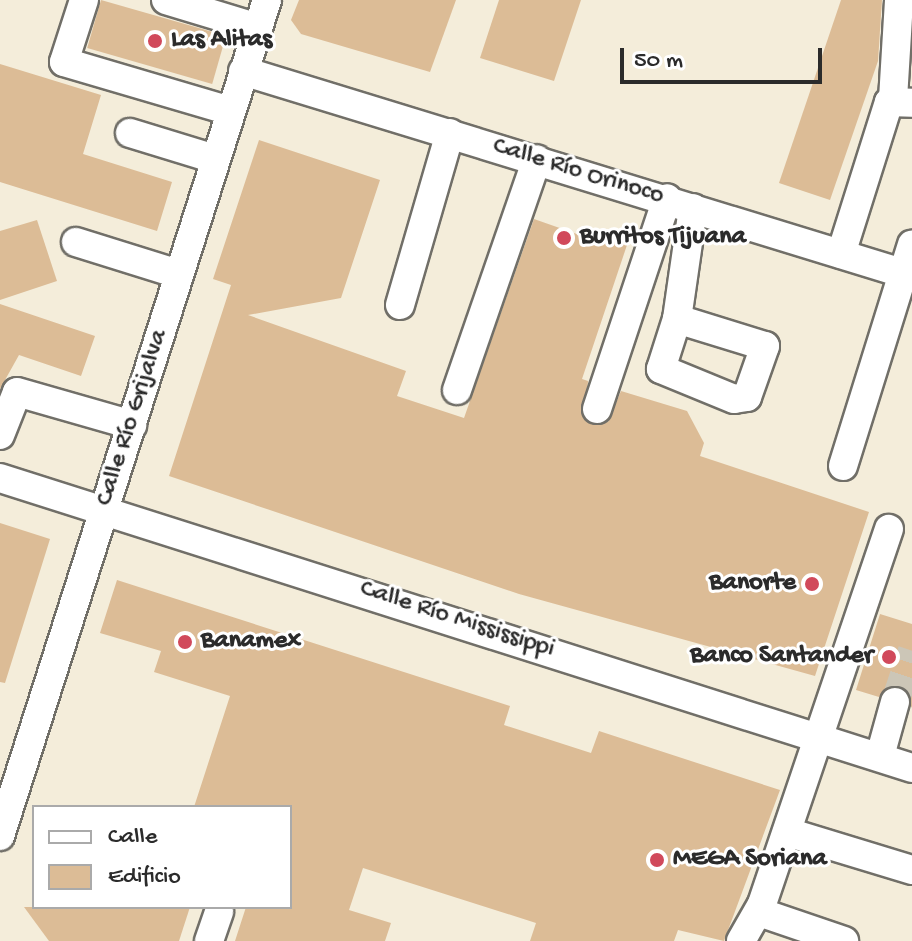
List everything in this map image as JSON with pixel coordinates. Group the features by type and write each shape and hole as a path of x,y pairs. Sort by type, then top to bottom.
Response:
{"street":[{"path":"84,0 64,62 231,111"},
{"path":"166,0 258,28"},
{"name":"Calle Río Grijalva","path":"0,836 267,0"},
{"path":"841,254 902,101 899,0"},
{"name":"Calle Río Orinoco","path":"243,71 907,275"},
{"path":"130,133 215,159"},
{"path":"400,305 450,133"},
{"path":"457,390 537,159"},
{"path":"677,319 680,203"},
{"path":"597,409 680,203"},
{"path":"76,242 179,274"},
{"path":"843,466 907,275 912,244"},
{"path":"0,435 17,392 132,425"},
{"name":"Calle Río Mississippi","path":"0,478 103,507 820,735 912,768"},
{"path":"741,941 759,912 889,529"},
{"path":"880,756 895,702"},
{"path":"787,832 912,870"},
{"path":"209,941 219,912"},
{"path":"759,912 844,941"}],"building":[{"name":"Las Alitas","path":"101,0 226,36 212,84 87,48"},
{"path":"299,0 456,0 430,72 301,34 291,20"},
{"path":"499,0 581,0 554,81 480,58"},
{"path":"841,0 882,0 878,61 830,200 779,183"},
{"path":"0,64 101,95 83,154 172,182 157,231 0,182"},
{"path":"259,140 380,180 341,298 248,315 406,371 397,396 464,418 534,219 591,239 593,231 628,242 582,379 588,381 585,421 608,422 621,391 687,411 704,443 700,456 869,512 815,676 519,594 169,476 231,285 213,279"},
{"path":"37,220 57,281 0,300 0,231"},
{"path":"0,304 95,336 81,376 19,355 0,389"},
{"path":"0,523 50,539 5,683 0,682"},
{"path":"117,580 510,706 504,725 591,753 599,731 780,790 724,941 678,930 674,941 530,941 536,923 363,868 349,910 391,923 385,941 235,941 245,909 292,909 292,805 195,805 230,696 154,672 161,651 100,633"},
{"name":"Banco Santander","path":"880,614 912,624 912,708 900,686 879,697 856,690"},
{"path":"24,907 189,909 179,941 49,941"}],"tunnel":[{"path":"895,702 912,651"}],"place":[{"name":"Las Alitas","path":"155,41"},
{"name":"Burritos Tijuana","path":"564,238"},
{"name":"Banorte","path":"812,584"},
{"name":"Banamex","path":"185,642"},
{"name":"Banco Santander","path":"889,657"},
{"name":"MEGA Soriana","path":"657,860"}]}
